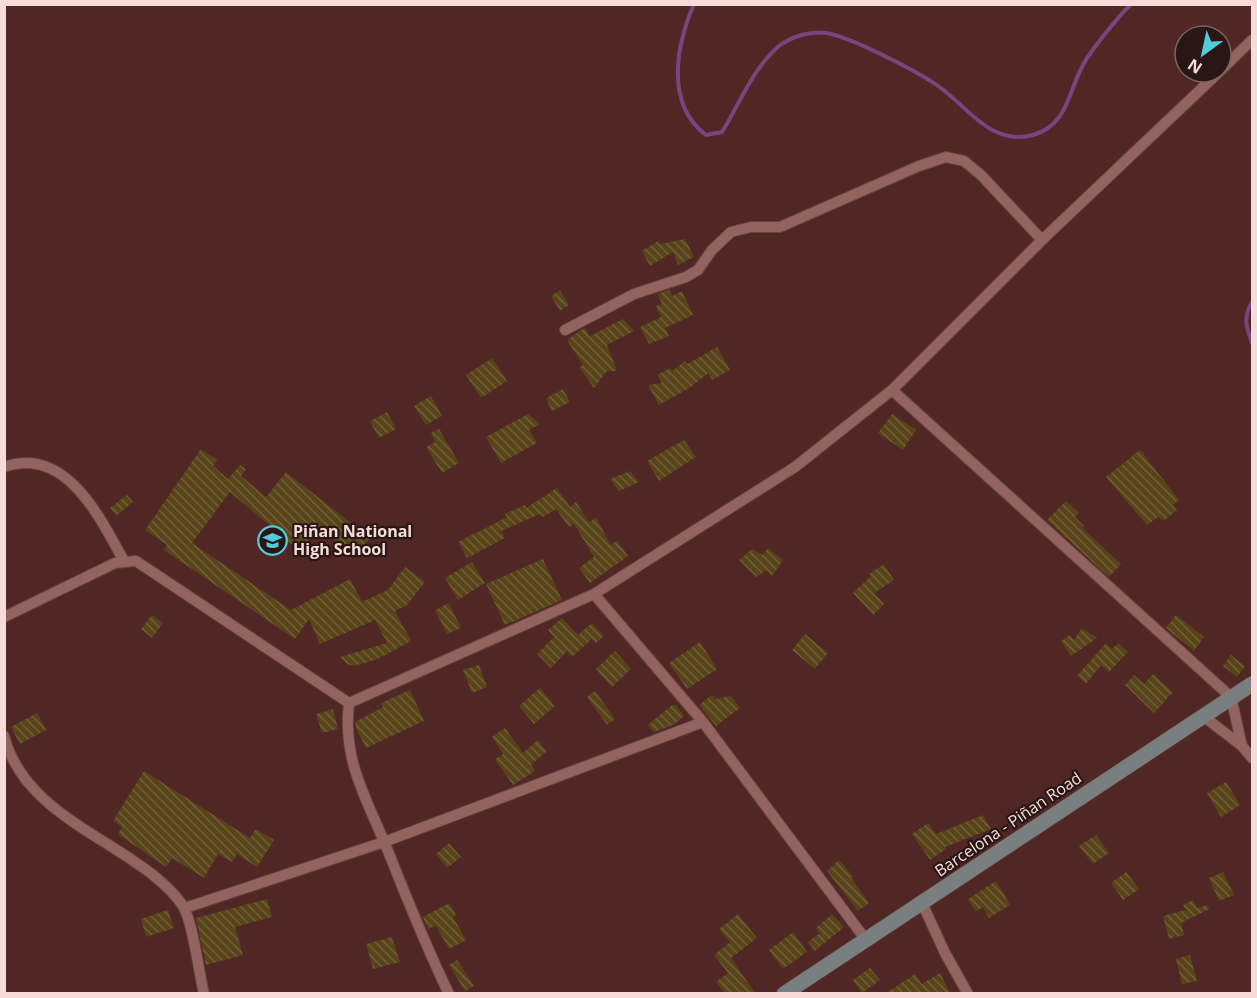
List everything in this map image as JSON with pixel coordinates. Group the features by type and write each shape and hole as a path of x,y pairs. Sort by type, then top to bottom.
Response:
{"main road":[{"name":"Barcelona - Piñan Road","path":"784,993 1252,684"}],"street":[{"path":"1233,58 1252,40"},
{"path":"349,703 594,594 795,467 892,390 1042,240 1206,84"},
{"path":"565,330 634,294 692,273 731,232 751,227 780,227 919,166 946,157 964,161 981,175 1042,240"},
{"path":"892,390 1231,697 1242,746"},
{"path":"4,468 31,462 57,472 89,501 124,561"},
{"path":"4,617 115,562 142,564 349,703"},
{"path":"594,594 703,722 866,940"},
{"path":"349,703 346,729 349,753 362,794 449,993"},
{"path":"1203,716 1242,746 1252,758"},
{"path":"185,908 384,842 703,722"},
{"path":"4,736 17,766 43,799 76,825 134,860 166,886 185,908 204,993"},
{"path":"922,903 945,953 968,993"}],"building":[{"path":"685,239 694,257 678,265 673,252 650,266 642,251 658,241 660,244"},
{"path":"560,290 569,305 560,311 551,296"},
{"path":"669,290 672,296 682,291 693,315 665,328 669,336 649,344 640,327 661,317 656,306 662,304 658,294"},
{"path":"623,319 634,331 607,345 617,371 607,371 594,388 579,367 583,365 567,340 584,328 590,336"},
{"path":"717,347 730,370 712,380 708,373 691,387 659,405 648,385 662,383 657,375 670,368 672,371 685,361 687,364"},
{"path":"492,358 507,381 481,398 466,375"},
{"path":"563,389 570,402 552,411 546,398"},
{"path":"431,396 442,416 426,425 414,406"},
{"path":"387,412 396,429 379,438 370,421"},
{"path":"528,414 540,424 529,430 537,443 501,463 486,437"},
{"path":"892,414 916,430 903,450 878,433"},
{"path":"439,429 459,463 442,473 426,447 435,442 431,433"},
{"path":"684,440 696,457 659,481 647,461"},
{"path":"201,449 217,460 213,466 228,479 240,465 246,469 241,476 266,497 286,472 370,538 355,557 319,528 306,543 314,550 308,558 230,492 192,543 291,610 350,579 362,602 388,590 405,567 425,582 407,605 395,611 411,641 378,659 354,666 347,664 340,657 387,643 375,620 320,644 309,619 295,639 164,550 167,545 145,530"},
{"path":"1140,450 1179,500 1173,505 1177,510 1164,521 1158,517 1147,525 1106,477"},
{"path":"630,471 639,482 619,491 610,479"},
{"path":"557,488 570,507 576,502 589,522 596,518 611,545 617,541 628,556 590,583 579,568 594,557 574,524 569,527 556,509 543,517 540,514 501,531 505,538 467,558 458,542 507,517 505,514 525,505 526,508"},
{"path":"127,495 133,502 116,516 110,508"},
{"path":"1066,501 1079,513 1075,517 1084,526 1082,528 1121,564 1109,577 1047,520"},
{"path":"768,548 783,560 772,576 766,570 756,577 739,560 752,549 762,555"},
{"path":"543,559 562,600 505,625 486,584"},
{"path":"472,562 485,583 458,600 445,578"},
{"path":"884,564 894,580 874,593 884,604 873,615 853,593 871,576 869,574"},
{"path":"449,603 461,628 447,634 435,610"},
{"path":"152,615 163,623 152,638 141,629"},
{"path":"1176,615 1204,637 1194,651 1166,628"},
{"path":"562,618 578,635 592,623 604,636 596,643 592,639 572,657 567,651 551,668 537,654 554,637 548,630"},
{"path":"1082,628 1097,638 1071,656 1061,641 1070,635 1074,640"},
{"path":"805,634 828,653 815,669 792,650"},
{"path":"700,642 717,669 687,689 669,663"},
{"path":"1106,643 1112,649 1118,643 1128,652 1109,672 1101,665 1086,684 1077,676"},
{"path":"615,651 631,669 612,687 596,669"},
{"path":"1231,655 1245,666 1237,677 1223,666"},
{"path":"479,665 487,687 472,693 463,670"},
{"path":"1153,674 1173,692 1154,713 1125,685 1134,675 1144,684"},
{"path":"540,688 555,706 534,724 519,706"},
{"path":"410,690 424,721 366,748 355,722 383,707 381,703"},
{"path":"595,691 615,719 607,725 587,697"},
{"path":"712,695 715,699 731,696 740,708 716,726 699,705"},
{"path":"672,705 676,705 684,716 673,725 654,732 648,725"},
{"path":"333,709 338,729 322,733 316,714"},
{"path":"37,713 46,730 20,744 11,727"},
{"path":"505,728 523,753 538,740 547,751 531,765 535,771 513,785 495,759 503,754 492,737"},
{"path":"144,771 250,838 256,829 274,840 257,867 237,854 232,862 218,854 204,878 172,858 166,867 118,834 122,827 113,821"},
{"path":"1226,782 1240,805 1221,817 1207,793"},
{"path":"983,815 991,829 945,847 946,849 930,860 912,834 928,823 936,834"},
{"path":"1096,835 1109,853 1093,864 1079,846"},
{"path":"449,843 461,857 447,868 436,854"},
{"path":"839,860 853,876 851,878 869,903 858,911 827,871"},
{"path":"1126,872 1139,889 1123,900 1111,883"},
{"path":"1223,872 1234,895 1219,901 1209,878"},
{"path":"996,881 1010,905 989,918 983,907 976,912 968,899"},
{"path":"267,899 272,917 235,927 243,955 206,965 196,918"},
{"path":"1193,900 1197,908 1208,905 1209,909 1181,923 1184,935 1169,939 1163,916 1186,910 1183,905"},
{"path":"449,903 456,915 453,917 466,940 449,949 436,926 428,929 423,917"},
{"path":"168,910 174,928 146,937 141,919"},
{"path":"738,914 757,938 731,958 755,993 725,993 716,982 728,973 714,955 730,942 719,929"},
{"path":"832,914 844,927 815,951 808,942 820,933 816,928"},
{"path":"793,932 807,952 783,969 769,950"},
{"path":"392,937 400,962 373,969 366,944"},
{"path":"1190,955 1197,981 1182,984 1176,959"},
{"path":"457,960 474,986 465,991 449,965"},
{"path":"870,968 880,980 862,993 853,980"},
{"path":"940,973 950,993 886,993 915,974 922,984"}],"waterway":[{"path":"694,4 679,56 679,91 684,107 693,122 706,135 722,132 754,75 779,46 796,37 826,33 851,41 902,65 941,88 982,124 1005,135 1018,137 1033,135 1045,130 1060,116 1087,59 1131,4"},
{"path":"1252,302 1247,312 1246,322 1252,343"}],"place":[{"name":"Piñan National High School","path":"272,540"}]}
